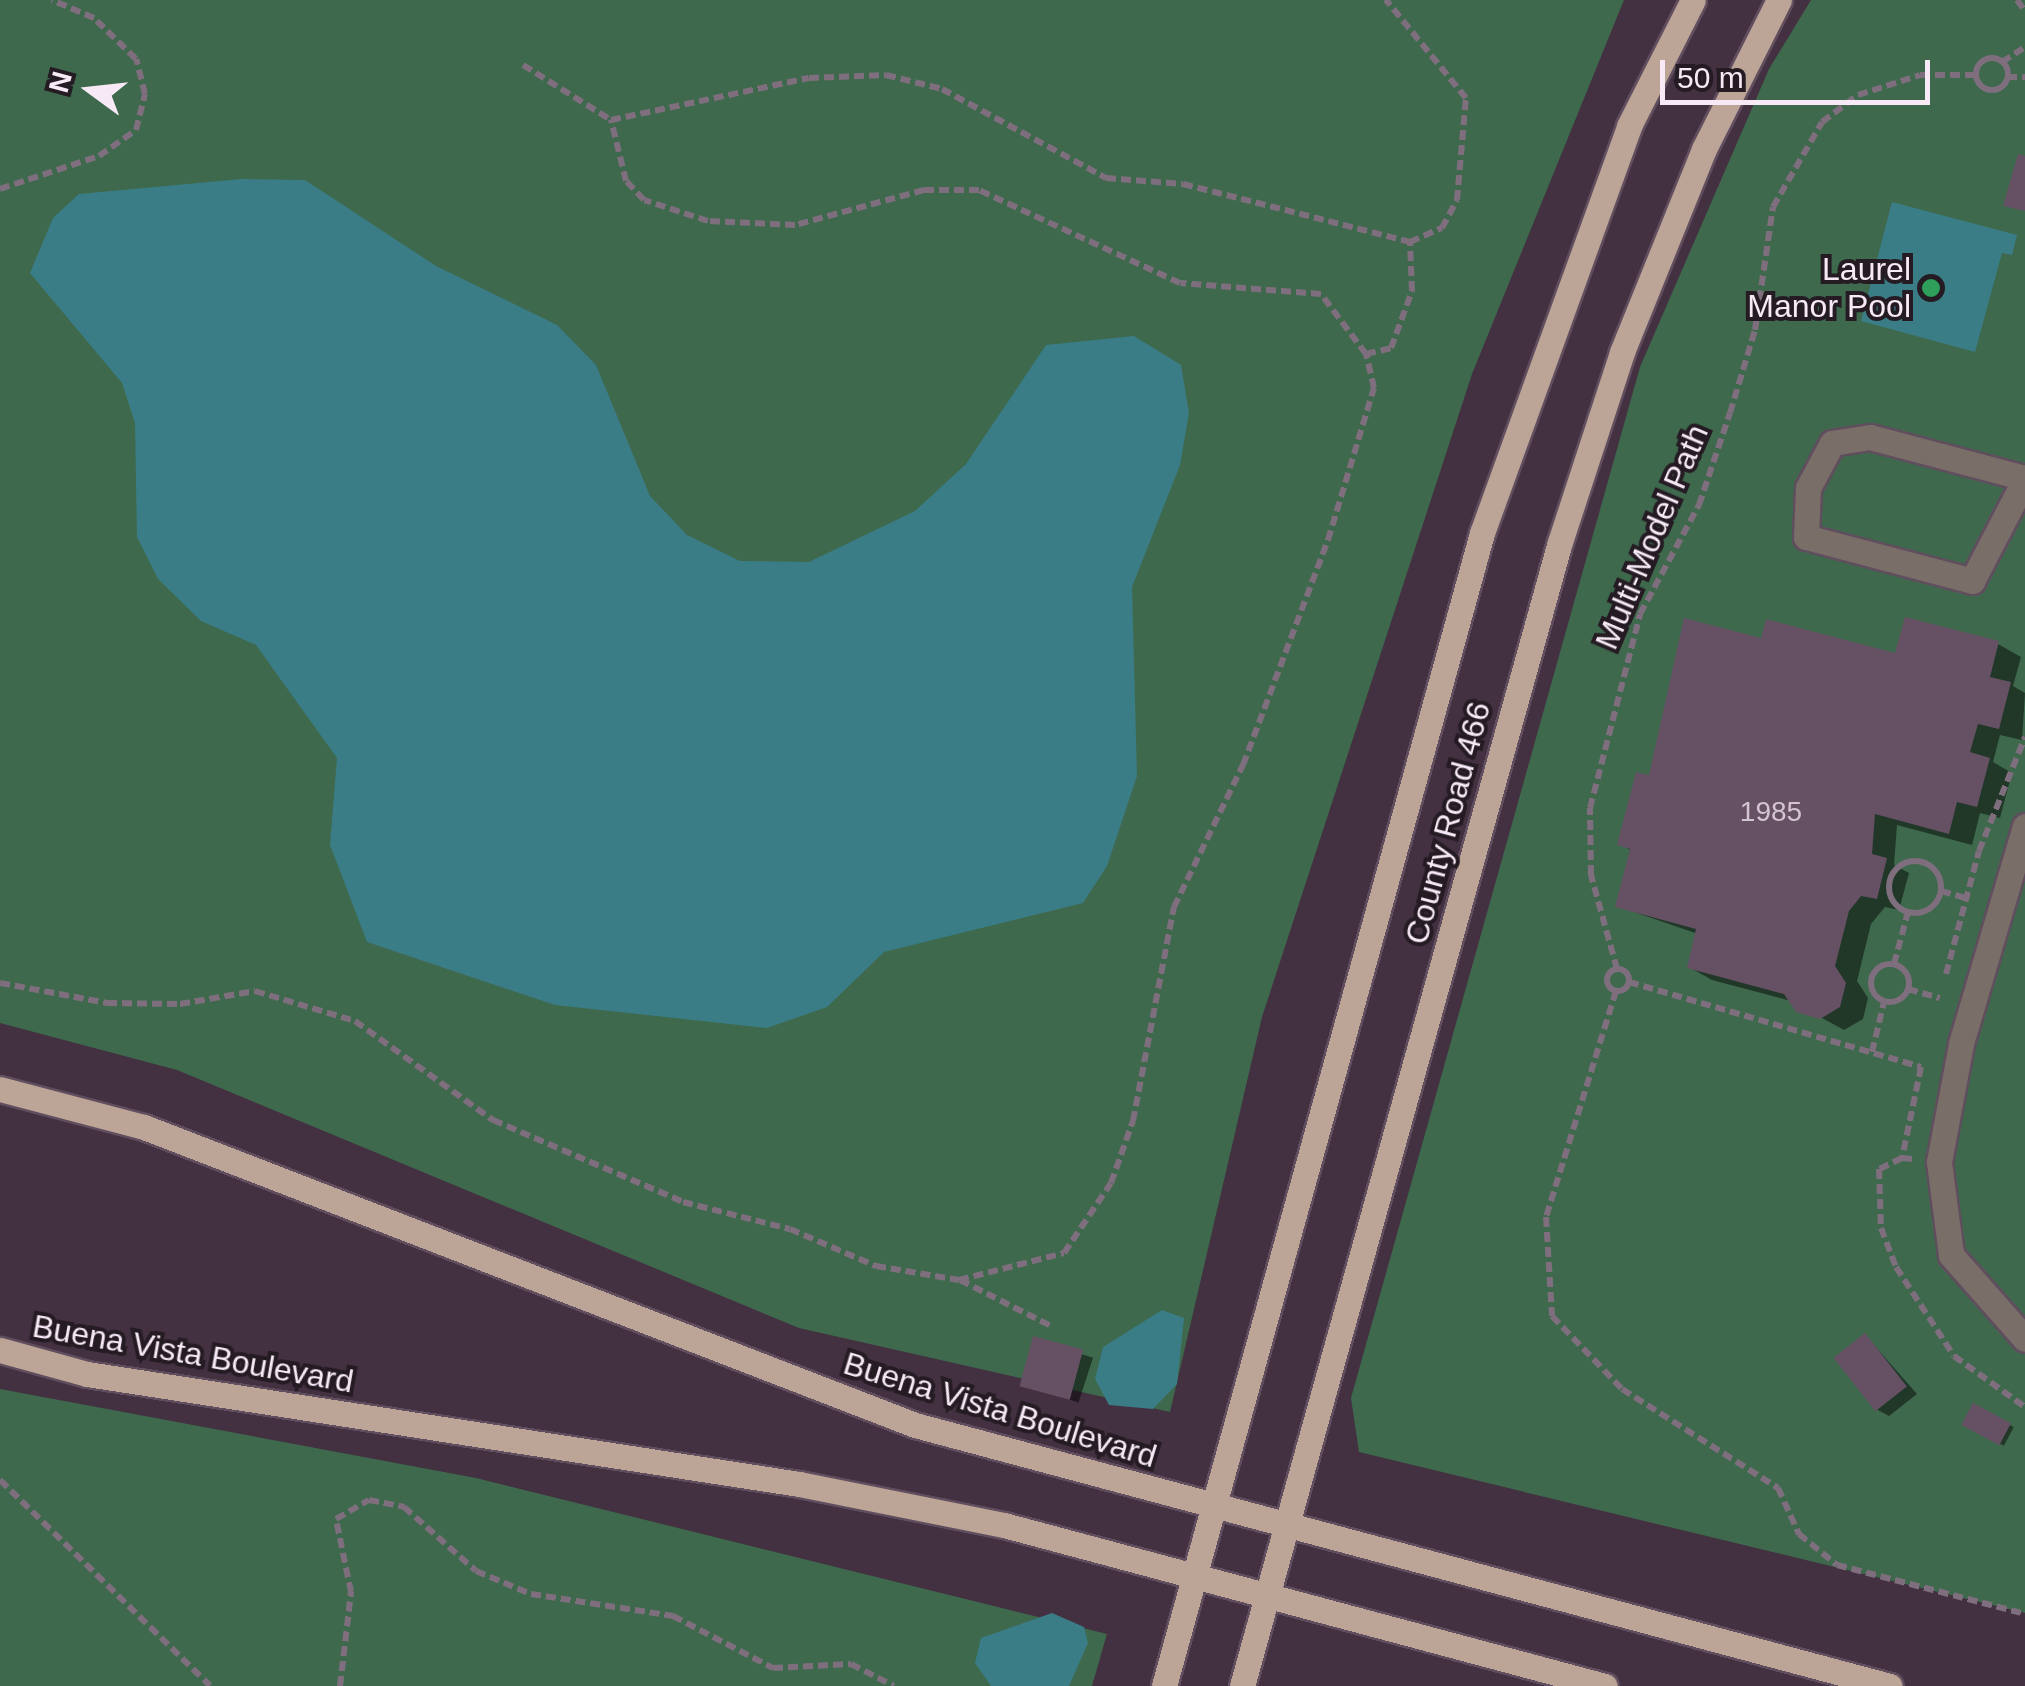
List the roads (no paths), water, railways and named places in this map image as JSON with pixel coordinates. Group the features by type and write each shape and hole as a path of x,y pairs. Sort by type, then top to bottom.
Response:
{"main road":[{"name":"County Road 466","path":"1164,1686 1216,1510 1482,533 1629,126 1693,0"},
{"name":"County Road 466","path":"1242,1686 1560,542 1629,334 1704,149 1779,0"},
{"name":"Buena Vista Boulevard","path":"0,1090 144,1127 915,1425 1216,1510 1890,1686"},
{"name":"Buena Vista Boulevard","path":"0,1350 87,1374 799,1484 1268,1593 1605,1686"}],"lane":[{"path":"1870,437 2025,479 1972,582 1806,537 1808,488 1832,443 1870,437"},
{"path":"2025,826 1961,1044 1939,1162 1951,1255 2025,1338"}],"water":[{"path":"242,179 305,180 436,266 557,325 596,365 650,496 687,535 740,561 809,562 915,511 966,464 1046,345 1134,336 1181,365 1189,413 1180,465 1132,587 1137,776 1107,866 1083,903 884,952 827,1007 767,1028 555,1005 367,942 330,845 337,758 256,645 201,621 158,579 137,537 135,423 122,383 30,273 53,218 79,194"},
{"name":"Laurel Manor Pool","path":"1892,202 2017,235 2012,255 2002,253 1975,352 1861,321"},
{"path":"1162,1310 1184,1318 1177,1384 1153,1409 1109,1405 1095,1379 1103,1347"},
{"path":"1052,1613 1084,1627 1088,1643 1069,1686 991,1686 975,1663 981,1638"}],"place":[{"name":"Laurel Manor Pool","path":"1931,288"}]}
